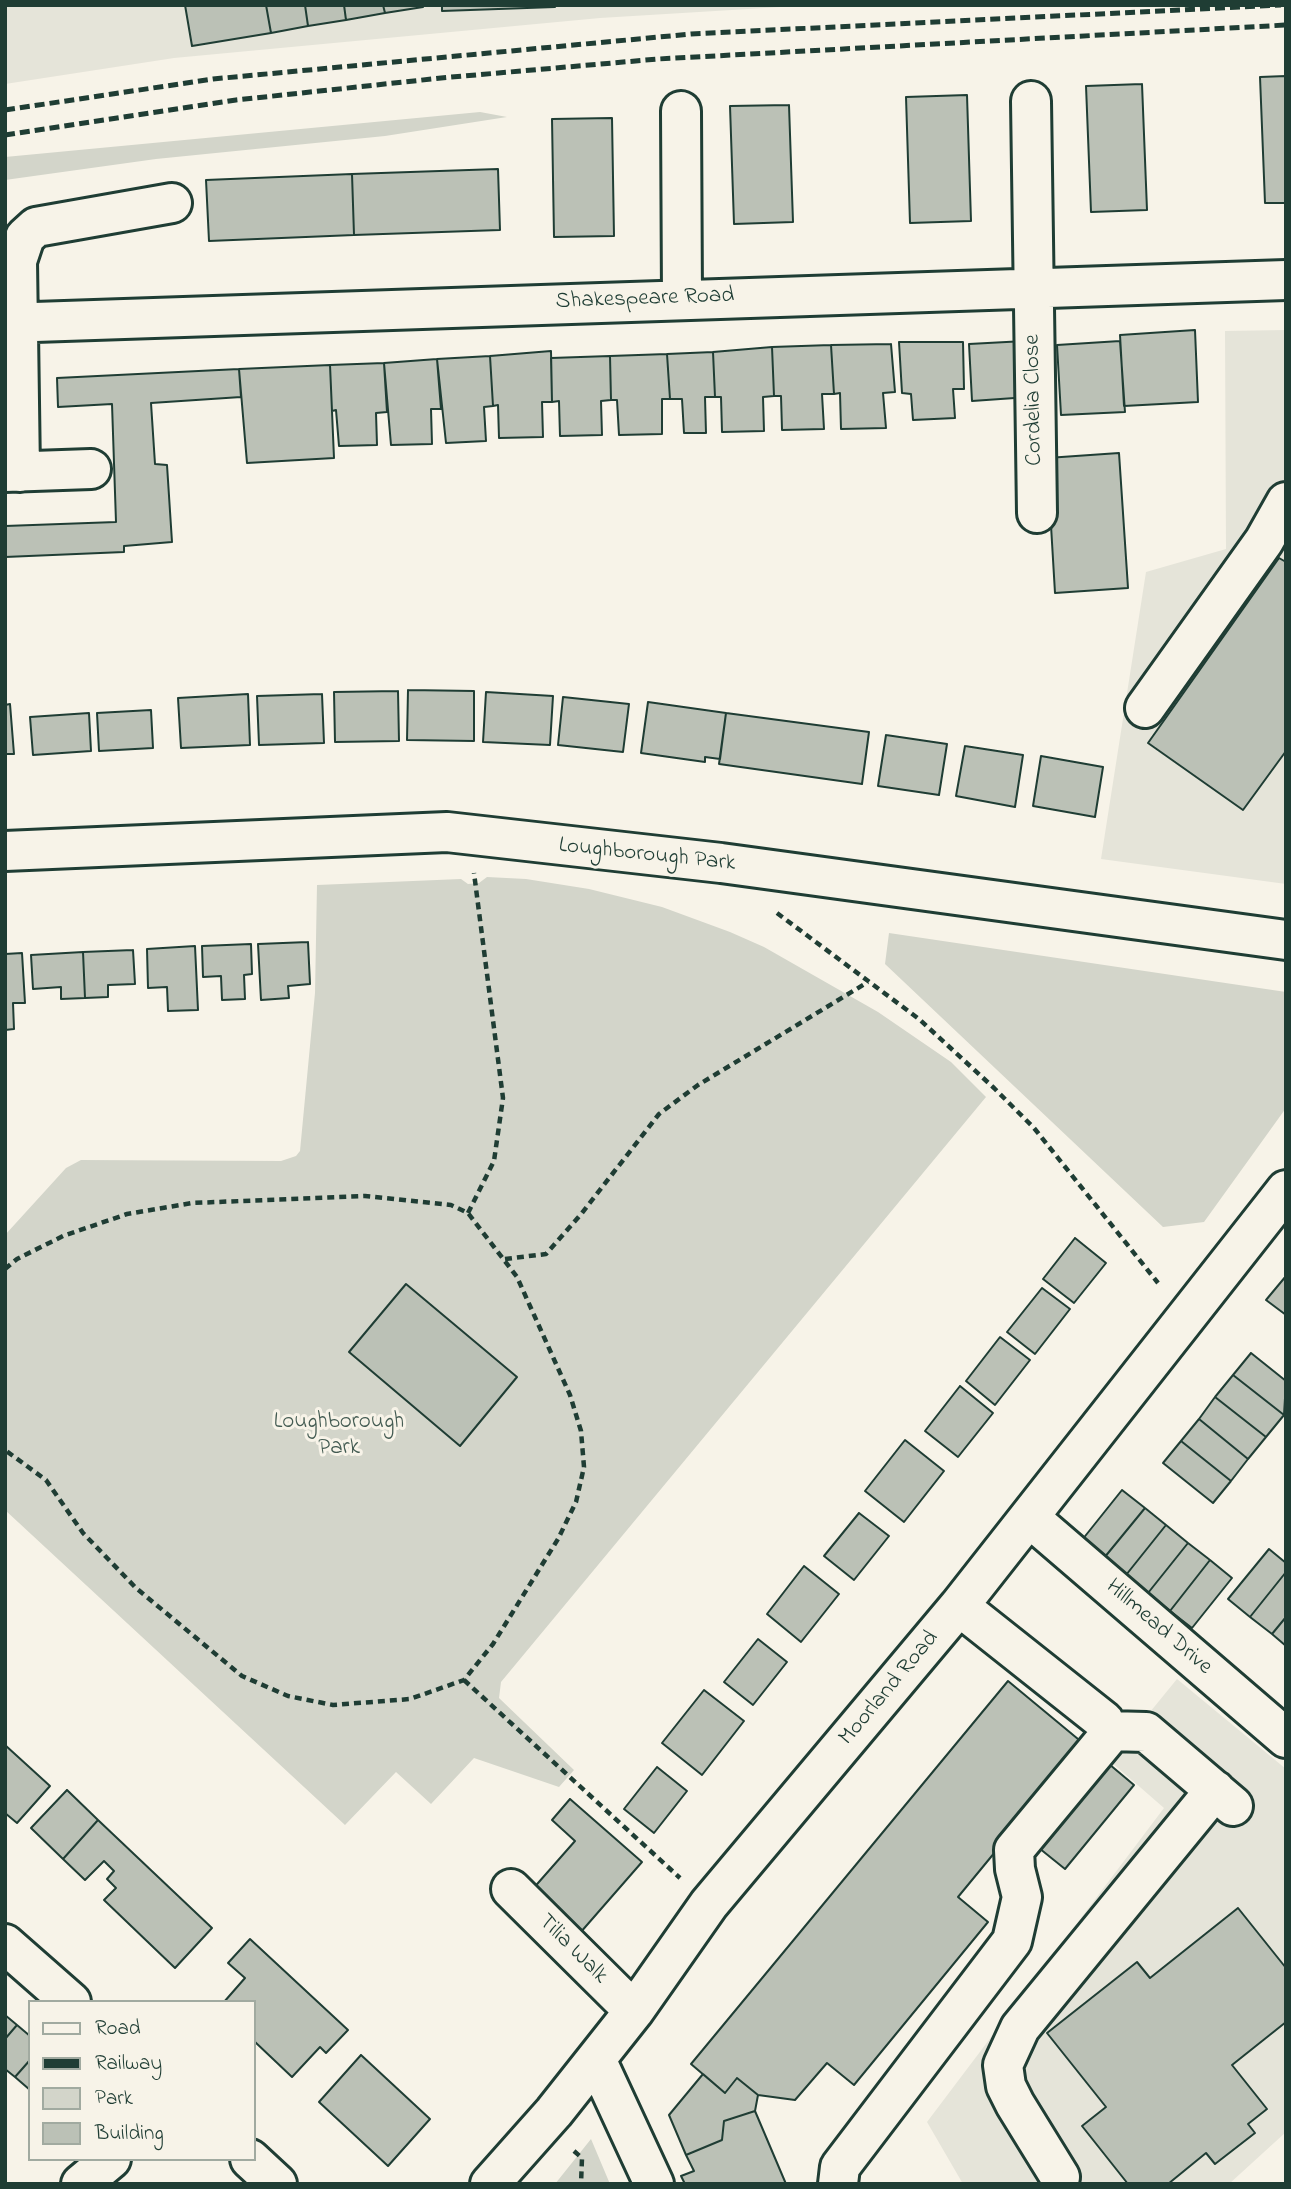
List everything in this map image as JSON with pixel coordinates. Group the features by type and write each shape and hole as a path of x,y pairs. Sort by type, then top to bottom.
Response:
{"street":[{"name":"Cordelia Close","path":"1031,101 1037,513"},
{"path":"681,111 682,298"},
{"path":"91,469 12,472 11,323 17,261 25,237 36,227 172,203"},
{"name":"Shakespeare Road","path":"11,323 682,298 1286,280"},
{"path":"1144,708 1264,541 1286,502"},
{"name":"Loughborough Park","path":"5,851 447,832 721,863 1286,940"},
{"name":"Moorland Road","path":"490,2184 634,2011 709,1904 1030,1518 1286,1190"},
{"name":"Hillmead Drive","path":"1030,1518 1286,1738"},
{"path":"838,2184 839,2167 1012,1941 1022,1897 1015,1869 1014,1850 1106,1739 1108,1731 1104,1721 959,1606"},
{"path":"1060,2177 1014,2104 1006,2086 1003,2065 1020,2028 1224,1798 1146,1732 1108,1731"},
{"name":"Tilia Walk","path":"511,1889 634,2011"},
{"path":"5,1944 69,2000"},
{"path":"596,2059 654,2184"},
{"path":"81,2184 109,2161"},
{"path":"252,2161 277,2184"}],"path":[{"path":"468,1213 494,1161 503,1098 474,872"},
{"path":"772,908 919,1019 1034,1128 1157,1283"},
{"path":"505,1259 546,1254 582,1213 659,1114 698,1085 868,982"},
{"path":"5,1269 16,1259 127,1214 192,1203 365,1196 433,1200 468,1213 517,1277 570,1395 581,1431 584,1467 576,1502 558,1539 500,1633 464,1680 410,1699 333,1705 288,1696 242,1676 136,1588 83,1533 46,1480 5,1450"},
{"path":"464,1680 709,1904"},
{"path":"574,2151 582,2158 581,2184"}],"shaded area":[{"path":"5,5 814,5 600,18 174,58 5,84"},
{"path":"1286,330 1286,884 1101,859 1146,572 1226,549 1225,331"},
{"path":"1177,1679 1286,1769 1286,2132 1229,2184 963,2184 927,2122 1164,1808 1110,1761"}],"green space":[{"path":"480,112 507,117 385,136 156,159 5,180 5,157"},
{"name":"Loughborough Park","path":"487,877 526,879 589,889 662,907 730,932 764,947 878,1012 951,1062 986,1097 501,1682 499,1698 574,1770 559,1787 474,1758 431,1804 396,1772 345,1825 5,1510 5,1235 66,1168 81,1160 281,1161 296,1156 300,1151 315,993 317,885 461,879 468,884 479,883"},
{"path":"889,933 1286,992 1286,1108 1204,1222 1163,1227 885,964"},
{"path":"591,2139 610,2184 555,2184"}],"building":[{"path":"185,5 266,5 271,33 192,46"},
{"path":"266,5 305,5 308,26 271,33"},
{"path":"305,5 344,5 346,20 308,26"},
{"path":"344,5 383,5 385,13 346,20"},
{"path":"383,5 422,5 423,7 385,13"},
{"path":"442,5 555,5 555,7 442,11"},
{"path":"1286,76 1286,203 1265,203 1260,77"},
{"path":"1142,84 1147,210 1091,212 1086,86"},
{"path":"967,95 971,221 910,223 906,97"},
{"path":"789,105 793,222 734,224 730,106"},
{"path":"612,118 614,236 554,237 552,119"},
{"path":"498,169 500,230 354,235 352,174"},
{"path":"352,174 354,235 209,241 206,180"},
{"path":"1195,330 1198,402 1124,406 1120,335"},
{"path":"1025,341 1029,397 972,401 969,344"},
{"path":"1120,341 1125,412 1061,415 1057,345"},
{"path":"899,342 963,342 964,389 953,389 955,418 913,420 911,394 902,393"},
{"path":"891,344 895,392 883,393 886,428 841,429 840,393 834,394 831,345"},
{"path":"831,345 834,394 822,394 824,429 782,430 781,396 774,396 772,347"},
{"path":"772,347 774,396 763,397 764,431 722,432 721,397 715,397 713,352"},
{"path":"551,351 552,402 542,402 543,437 499,438 498,405 493,406 490,356"},
{"path":"713,352 715,397 705,397 706,433 684,433 682,399 670,399 667,354"},
{"path":"667,354 670,399 662,399 662,434 619,435 617,400 611,400 610,356"},
{"path":"490,356 493,406 484,407 486,441 446,443 437,359"},
{"path":"610,356 611,400 601,401 602,435 560,436 559,401 552,402 551,358"},
{"path":"437,359 441,409 431,409 432,444 391,445 384,363"},
{"path":"384,363 387,412 376,413 377,445 339,446 336,410 332,411 330,365"},
{"path":"330,365 334,458 247,463 239,369"},
{"path":"239,369 241,397 151,403 155,464 167,465 172,542 124,546 124,552 5,557 5,526 116,522 112,404 58,407 57,378"},
{"path":"1119,453 1128,588 1055,593 1047,458"},
{"path":"1279,558 1286,562 1286,751 1243,810 1148,743"},
{"path":"408,690 474,691 474,741 407,740"},
{"path":"398,691 399,741 335,742 334,692"},
{"path":"486,692 553,696 550,745 483,742"},
{"path":"248,694 250,745 181,748 178,698"},
{"path":"322,694 324,743 259,745 257,696"},
{"path":"563,697 629,704 623,752 558,745"},
{"path":"648,702 726,713 720,759 705,757 705,762 641,753"},
{"path":"10,704 14,754 5,754 5,705"},
{"path":"151,710 153,748 99,751 97,713"},
{"path":"89,713 91,751 33,755 30,717"},
{"path":"726,713 869,732 862,784 719,764"},
{"path":"886,735 947,744 939,795 878,786"},
{"path":"965,746 1023,755 1015,807 956,796"},
{"path":"1041,756 1103,767 1095,817 1033,806"},
{"path":"308,942 310,984 288,986 289,998 261,1000 258,944"},
{"path":"251,944 252,974 244,975 245,999 222,1000 221,976 203,977 202,946"},
{"path":"195,946 198,1010 168,1011 167,987 148,988 147,949"},
{"path":"133,950 135,984 108,985 108,997 85,998 83,952"},
{"path":"83,952 85,998 61,999 61,987 33,989 31,955"},
{"path":"22,953 25,1003 13,1003 14,1029 5,1030 5,954"},
{"path":"1075,1238 1106,1263 1074,1303 1043,1279"},
{"path":"1286,1276 1286,1315 1266,1300"},
{"path":"406,1284 517,1377 460,1446 349,1352"},
{"path":"1042,1288 1070,1309 1035,1354 1007,1332"},
{"path":"1000,1337 1030,1360 995,1405 966,1381"},
{"path":"1251,1353 1286,1381 1284,1415 1233,1375"},
{"path":"1233,1375 1284,1415 1266,1437 1215,1397"},
{"path":"960,1386 993,1413 958,1457 925,1431"},
{"path":"1215,1397 1266,1437 1248,1459 1199,1419"},
{"path":"1199,1419 1248,1459 1231,1481 1181,1441"},
{"path":"905,1440 944,1471 904,1522 865,1491"},
{"path":"1181,1441 1231,1481 1213,1503 1163,1463"},
{"path":"1122,1490 1145,1508 1104,1558 1082,1540"},
{"path":"1145,1508 1166,1525 1126,1575 1104,1558"},
{"path":"859,1513 889,1536 854,1580 824,1556"},
{"path":"1166,1525 1188,1543 1148,1593 1126,1575"},
{"path":"1188,1543 1210,1560 1170,1611 1148,1593"},
{"path":"1269,1549 1286,1563 1286,1572 1250,1617 1228,1599"},
{"path":"1210,1560 1232,1578 1192,1628 1170,1611"},
{"path":"804,1566 839,1594 801,1642 767,1614"},
{"path":"1286,1572 1286,1617 1272,1634 1250,1617"},
{"path":"1286,1617 1286,1646 1272,1634"},
{"path":"758,1639 787,1662 753,1705 724,1682"},
{"path":"1008,1681 1084,1744 958,1897 988,1922 854,2085 827,2063 795,2100 758,2095 737,2078 725,2093 691,2064"},
{"path":"704,1690 744,1721 702,1775 662,1743"},
{"path":"5,1745 50,1786 17,1823 5,1813"},
{"path":"1103,1759 1134,1785 1065,1869 1034,1844"},
{"path":"657,1767 687,1791 654,1833 624,1809"},
{"path":"67,1790 98,1820 63,1859 31,1828"},
{"path":"570,1799 642,1862 580,1933 531,1891 575,1841 552,1820"},
{"path":"98,1820 212,1928 175,1968 104,1900 116,1888 107,1879 114,1871 104,1861 85,1880 63,1859"},
{"path":"1238,1908 1286,1968 1286,2022 1232,2065 1267,2109 1248,2124 1255,2133 1215,2164 1206,2153 1168,2184 1128,2184 1082,2126 1106,2107 1047,2033 1137,1962 1150,1978"},
{"path":"250,1939 348,2030 326,2053 320,2047 292,2077 256,2043 256,2000 226,2000 245,1978 228,1963"},
{"path":"5,2015 17,2025 5,2039"},
{"path":"17,2025 28,2034 28,2062 15,2077 5,2069 5,2039"},
{"path":"361,2055 430,2119 388,2166 319,2102"},
{"path":"28,2062 28,2088 15,2077"},
{"path":"703,2074 725,2093 737,2078 758,2095 755,2111 724,2121 722,2140 686,2155 669,2115"},
{"path":"755,2111 786,2184 685,2184 681,2176 694,2171 686,2155 722,2140 724,2121"}],"railway":[{"path":"5,110 213,79 691,34 1281,5"},
{"path":"5,135 236,100 658,59 1286,25"}]}
